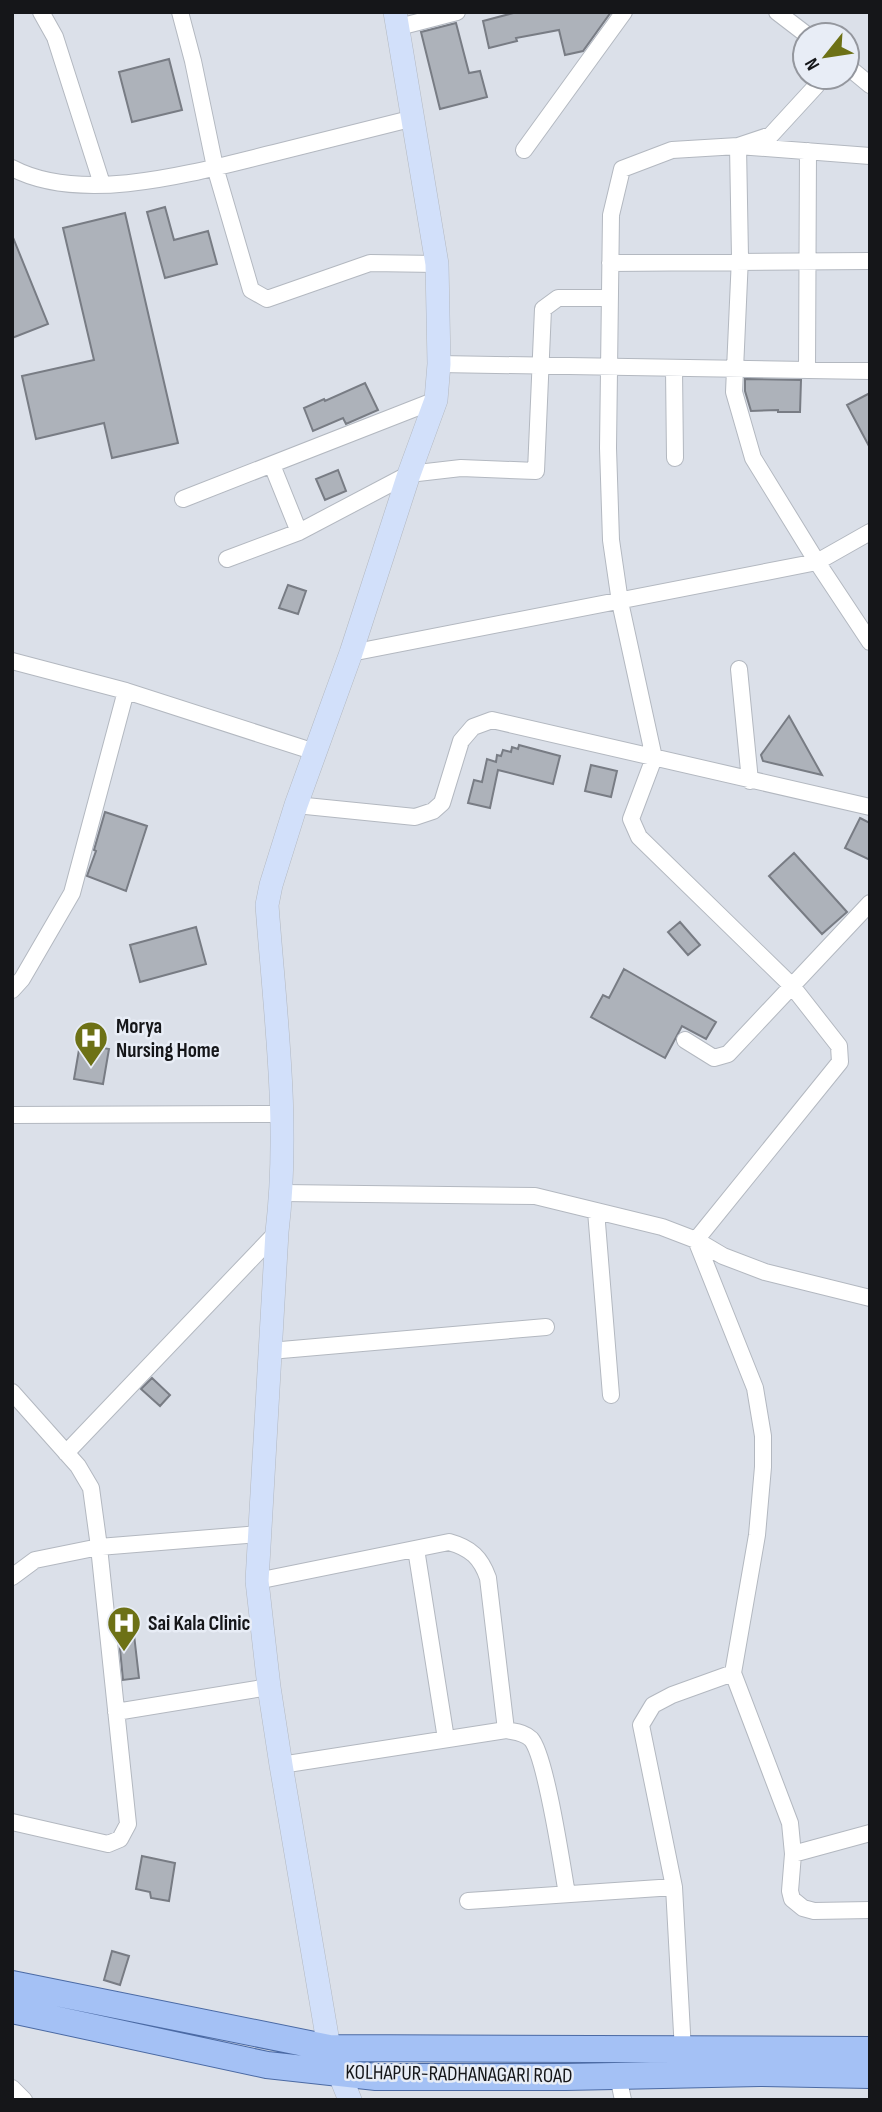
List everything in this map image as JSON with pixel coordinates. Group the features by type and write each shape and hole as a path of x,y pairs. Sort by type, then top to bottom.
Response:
{"main road":[{"path":"350,2100 333,2060 281,1765 257,1581 277,1232 282,1193 282,1114 267,905 296,805 351,653 436,400 439,365 438,264 397,20"},
{"name":"KOLHAPUR-RADHANAGARI ROAD","path":"12,1984 333,2060 376,2077 620,2088 760,2073 870,2075"},
{"name":"KOLHAPUR-RADHANAGARI ROAD","path":"12,2010 267,2065 333,2060 612,2051 870,2050"},
{"path":"612,2051 620,2088"}],"street":[{"path":"41,12 55,37 102,184"},
{"path":"180,12 215,167 251,290 267,299 370,263 438,264"},
{"path":"397,20 457,12"},
{"path":"524,150 624,12"},
{"path":"777,12 791,23"},
{"path":"738,146 771,135 811,91"},
{"path":"12,168 34,179 54,183 102,184 154,180 414,118"},
{"path":"738,146 739,262 734,392 753,458 870,642"},
{"path":"696,1240 840,1062 839,1046 792,986 639,837 631,819 654,758 620,602 611,540 608,448 611,215 622,169 672,150 738,146 870,156"},
{"path":"807,370 808,151"},
{"path":"610,263 870,261"},
{"path":"227,559 299,532 409,474 461,468 536,471 543,309 558,298 610,298"},
{"path":"439,365 870,371"},
{"path":"674,369 675,458"},
{"path":"183,499 436,400"},
{"path":"272,466 299,532"},
{"path":"351,653 817,562 870,532"},
{"path":"12,662 126,691 315,752"},
{"path":"739,670 750,781"},
{"path":"12,990 22,979 72,893 126,691"},
{"path":"296,805 415,817 433,811 442,803 461,741 473,727 492,720 870,807"},
{"path":"685,1040 714,1058 728,1054 870,903"},
{"path":"12,1115 282,1114"},
{"path":"282,1193 535,1196 662,1227 696,1240 723,1256 765,1272 870,1298"},
{"path":"596,1211 611,1395"},
{"path":"66,1453 277,1232"},
{"path":"696,1240 755,1388 762,1436 763,1467 757,1535 733,1673 790,1823 793,1854 790,1891 796,1904 814,1911 870,1910"},
{"path":"270,1351 547,1327"},
{"path":"12,1392 78,1466 91,1488 128,1824 120,1839 108,1844 12,1822"},
{"path":"12,1577 35,1560 99,1547 260,1534"},
{"path":"257,1581 449,1542 479,1551 488,1578 506,1730"},
{"path":"416,1549 446,1739"},
{"path":"683,2050 674,1887 640,1725 653,1705 672,1695 733,1673"},
{"path":"116,1712 269,1687"},
{"path":"281,1765 506,1730 523,1733 532,1740 542,1765 567,1894"},
{"path":"793,1854 870,1833"},
{"path":"468,1901 674,1887"},
{"path":"12,2088 24,2100"}],"building":[{"path":"517,12 611,12 583,51 565,55 559,30 516,38 517,41 489,48 483,21"},
{"path":"456,23 469,73 480,71 487,97 440,109 421,32"},
{"path":"169,59 182,110 132,122 119,72"},
{"path":"165,207 174,240 208,231 217,264 165,278 147,212"},
{"path":"125,213 178,443 112,458 104,423 36,439 22,376 94,360 63,228"},
{"path":"12,235 48,324 12,338"},
{"path":"745,379 801,380 800,412 751,411 745,391"},
{"path":"365,383 378,410 346,424 343,418 313,431 304,408"},
{"path":"870,393 870,448 847,405"},
{"path":"338,470 346,491 325,500 316,479"},
{"path":"288,585 306,591 298,614 279,608"},
{"path":"789,716 822,775 763,761 761,755"},
{"path":"519,745 560,756 553,784 498,770 490,808 468,803 474,780 482,782 487,759 496,762 497,755 501,756 503,750 511,752 512,747 518,749"},
{"path":"591,765 617,771 611,797 585,791"},
{"path":"105,812 147,826 126,891 87,876"},
{"path":"860,818 870,823 870,860 845,848"},
{"path":"794,853 847,912 822,934 769,876"},
{"path":"680,922 700,945 688,955 668,932"},
{"path":"196,927 206,964 140,982 130,945"},
{"path":"624,969 716,1022 706,1039 682,1026 665,1058 591,1017 603,995 609,998"},
{"path":"80,1044 109,1049 103,1084 74,1079"},
{"path":"152,1378 170,1395 160,1406 141,1389"},
{"path":"133,1626 139,1678 123,1680 118,1628"},
{"path":"142,1856 175,1863 169,1901 151,1898 150,1892 136,1889"},
{"path":"112,1951 129,1956 120,1985 104,1980"}],"place":[{"name":"Morya Nursing Home","path":"91,1068"},
{"name":"Sai Kala Clinic","path":"124,1653"}]}
